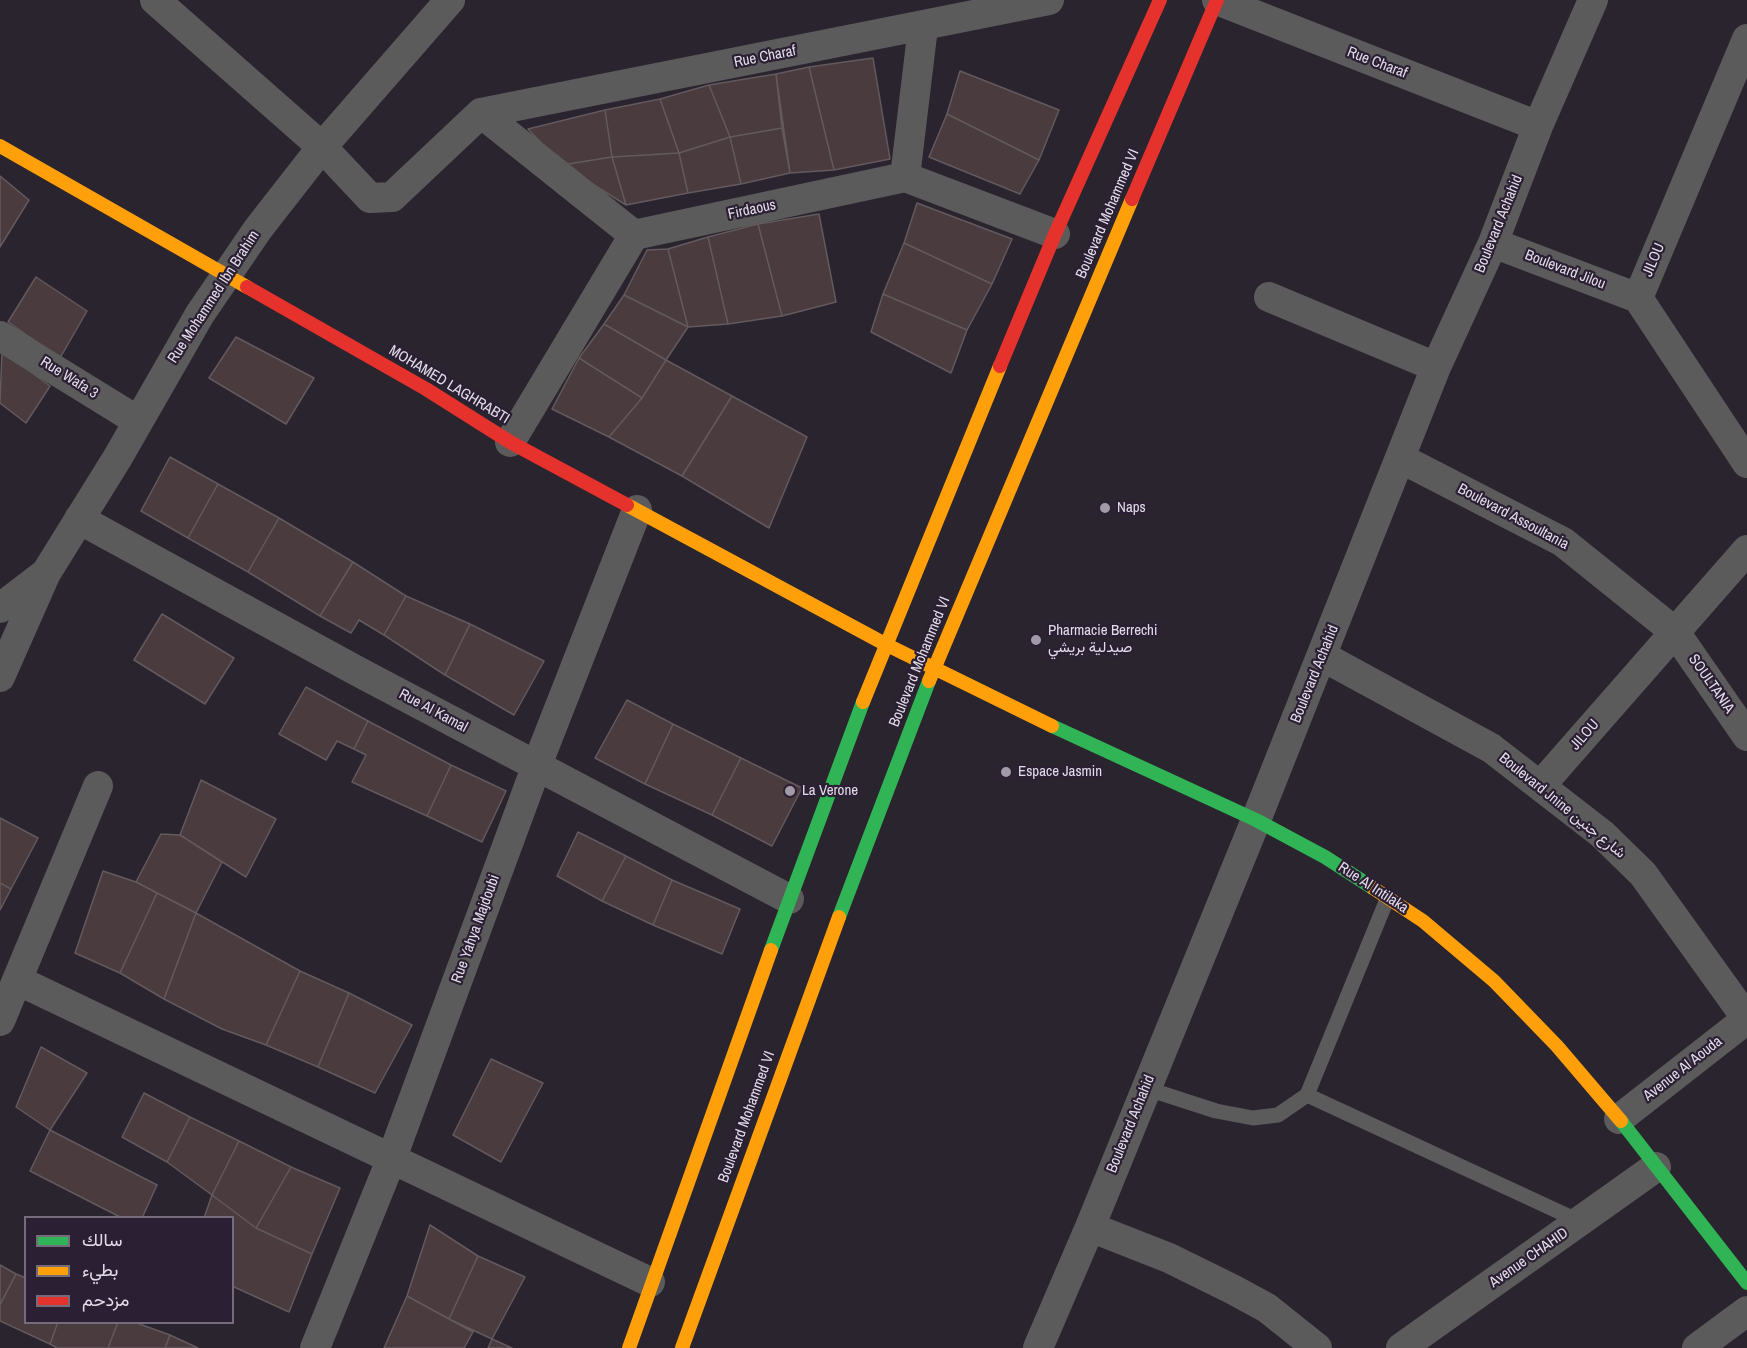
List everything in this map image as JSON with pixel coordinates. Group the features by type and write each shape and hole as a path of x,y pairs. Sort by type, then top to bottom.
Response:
{"main road":[{"path":"629,1348 650,1282 742,1038 789,899 885,644 1055,234 1160,0"},
{"name":"Boulevard Mohammed VI","path":"682,1348 785,1061 933,669 1217,0"},
{"name":"MOHAMED LAGHRABTI","path":"0,146 426,389 510,442 885,644"},
{"name":"Rue Al Intilaka","path":"885,644 933,669 1256,820 1325,857 1423,921 1494,981 1557,1046 1619,1119 1747,1283"}],"street":[{"path":"155,0 322,147 370,198 392,197 481,113 634,234 510,442"},
{"name":"Rue Charaf","path":"481,113 923,27 1049,0"},
{"name":"Rue Charaf","path":"1217,0 1538,126"},
{"name":"Boulevard Achahid","path":"1038,1348 1090,1227 1256,820 1437,367 1493,243 1538,126 1593,0"},
{"name":"Rue Mohammed Ibn Brahim","path":"0,608 46,573 225,276 322,147 436,5"},
{"path":"923,27 905,177 1055,234"},
{"name":"JILOU","path":"1638,298 1747,39"},
{"name":"Firdaous","path":"634,234 905,177"},
{"name":"Boulevard Jilou","path":"1493,243 1638,298"},
{"path":"1269,297 1437,367"},
{"path":"1638,298 1747,463"},
{"name":"Rue Wafa 3","path":"0,336 138,421"},
{"name":"Boulevard Assoultania","path":"1400,458 1563,542 1675,632"},
{"name":"Rue Yahya Majdoubi","path":"315,1348 391,1160 537,765 637,510"},
{"name":"Rue Al Kamal","path":"79,519 357,671 789,899"},
{"name":"JILOU","path":"1541,784 1747,550"},
{"path":"0,677 46,573"},
{"name":"SOULTANIA","path":"1675,632 1747,736"},
{"name":"Boulevard Jnine شارع جنين","path":"1322,656 1491,748 1541,784 1602,834 1643,874 1747,1019"},
{"path":"0,1021 98,786"},
{"path":"17,980 650,1282"},
{"name":"Avenue Al Aouda","path":"1619,1119 1747,1019"},
{"name":"Avenue CHAHID","path":"1401,1348 1656,1167"},
{"path":"1090,1227 1169,1258 1232,1289 1267,1308 1317,1348"},
{"path":"1697,1348 1747,1311"}],"lane":[{"path":"1145,1088 1216,1111 1253,1118 1278,1115 1307,1095 1388,897"},
{"path":"1307,1095 1581,1222"}],"building":[{"path":"873,58 890,159 834,170 809,67"},
{"path":"809,67 834,170 790,173 776,74"},
{"path":"960,71 1059,110 1039,160 947,114"},
{"path":"776,74 782,128 730,137 709,85"},
{"path":"709,85 730,137 679,153 660,99"},
{"path":"660,99 679,153 612,157 605,110"},
{"path":"605,110 612,157 562,165 528,129"},
{"path":"947,114 1039,160 1020,194 929,157"},
{"path":"782,128 790,173 741,184 730,137"},
{"path":"730,137 741,184 688,193 679,153"},
{"path":"679,153 688,193 626,205 612,157"},
{"path":"612,157 626,205 562,165"},
{"path":"0,176 29,200 0,247"},
{"path":"917,203 1012,239 992,284 904,243"},
{"path":"819,214 836,302 782,316 758,224"},
{"path":"758,224 782,316 728,324 708,237"},
{"path":"708,237 728,324 688,327 668,249"},
{"path":"904,243 992,284 967,330 883,294"},
{"path":"668,249 688,327 624,295 647,250"},
{"path":"36,277 87,311 60,358 8,322"},
{"path":"883,294 967,330 951,373 871,332"},
{"path":"624,295 688,327 666,360 604,324"},
{"path":"604,324 666,360 642,398 579,358"},
{"path":"236,337 314,378 286,424 209,378"},
{"path":"2,351 50,386 26,423 0,403"},
{"path":"579,358 642,398 609,437 552,409"},
{"path":"666,360 732,396 682,476 609,437 642,398"},
{"path":"732,396 807,437 769,528 682,476"},
{"path":"170,457 218,484 188,538 141,511"},
{"path":"218,484 279,518 248,572 188,538"},
{"path":"279,518 353,562 320,616 248,572"},
{"path":"353,562 406,596 384,635 359,620 351,633 320,616"},
{"path":"406,596 470,624 445,675 384,635"},
{"path":"162,614 234,658 205,704 134,660"},
{"path":"470,624 544,661 514,715 445,675"},
{"path":"306,687 368,721 354,749 337,741 326,760 279,734"},
{"path":"627,700 673,724 645,784 595,758"},
{"path":"368,721 451,765 427,816 352,782 366,755 354,749"},
{"path":"673,724 741,758 712,815 645,784"},
{"path":"741,758 802,788 772,846 712,815"},
{"path":"451,765 506,791 482,842 427,816"},
{"path":"201,780 276,819 246,877 180,835"},
{"path":"0,818 38,838 11,889 0,883"},
{"path":"578,832 626,856 602,901 557,876"},
{"path":"161,834 180,835 222,862 196,913 136,882"},
{"path":"626,856 672,880 653,925 602,901"},
{"path":"103,871 136,882 157,893 120,973 75,953"},
{"path":"672,880 740,909 722,954 653,925"},
{"path":"0,883 11,889 0,910"},
{"path":"157,893 196,913 164,999 120,973"},
{"path":"196,913 300,971 266,1045 222,1029 164,999"},
{"path":"300,971 349,993 318,1067 266,1045"},
{"path":"349,993 412,1025 375,1093 318,1067"},
{"path":"41,1047 87,1073 50,1130 16,1107"},
{"path":"491,1059 543,1083 501,1162 453,1135"},
{"path":"144,1093 190,1117 167,1162 122,1137"},
{"path":"190,1117 239,1141 212,1195 167,1162"},
{"path":"50,1130 157,1185 143,1216 118,1216 30,1171"},
{"path":"239,1141 291,1167 256,1228 212,1195"},
{"path":"291,1167 340,1188 312,1254 256,1228"},
{"path":"212,1195 256,1228 312,1254 289,1312 234,1287 234,1216 205,1216"},
{"path":"430,1225 478,1256 449,1319 407,1296"},
{"path":"478,1256 525,1277 492,1339 449,1319"},
{"path":"0,1265 16,1274 0,1305"},
{"path":"16,1274 24,1277 24,1324 57,1324 50,1344 0,1321 0,1305"},
{"path":"407,1296 473,1332 464,1348 384,1348"},
{"path":"57,1324 117,1324 108,1348 57,1348 50,1344"},
{"path":"117,1324 140,1324 170,1335 165,1348 108,1348"},
{"path":"170,1335 198,1348 165,1348"},
{"path":"492,1339 512,1348 488,1348"}],"traffic: fast":[{"path":"839,917 929,681"},
{"path":"771,950 863,702"},
{"path":"1052,726 1256,820 1325,857 1373,888"},
{"path":"1621,1121 1747,1283"}],"traffic: slow":[{"path":"0,146 247,287"},
{"path":"929,681 1132,199"},
{"path":"863,702 1000,366"},
{"path":"627,505 885,644 1052,726"},
{"path":"1373,888 1423,921 1494,981 1557,1046 1621,1121"},
{"path":"682,1348 839,917"},
{"path":"629,1348 771,950"}],"traffic: jam":[{"path":"1000,366 1055,234 1160,0"},
{"path":"1132,199 1217,0"},
{"path":"247,287 426,389 510,442 627,505"}],"place":[{"name":"Naps","path":"1105,508"},
{"name":"Pharmacie Berrechi صيدلية بريشي","path":"1036,640"},
{"name":"Espace Jasmin","path":"1006,772"},
{"name":"La Verone","path":"790,791"}]}
